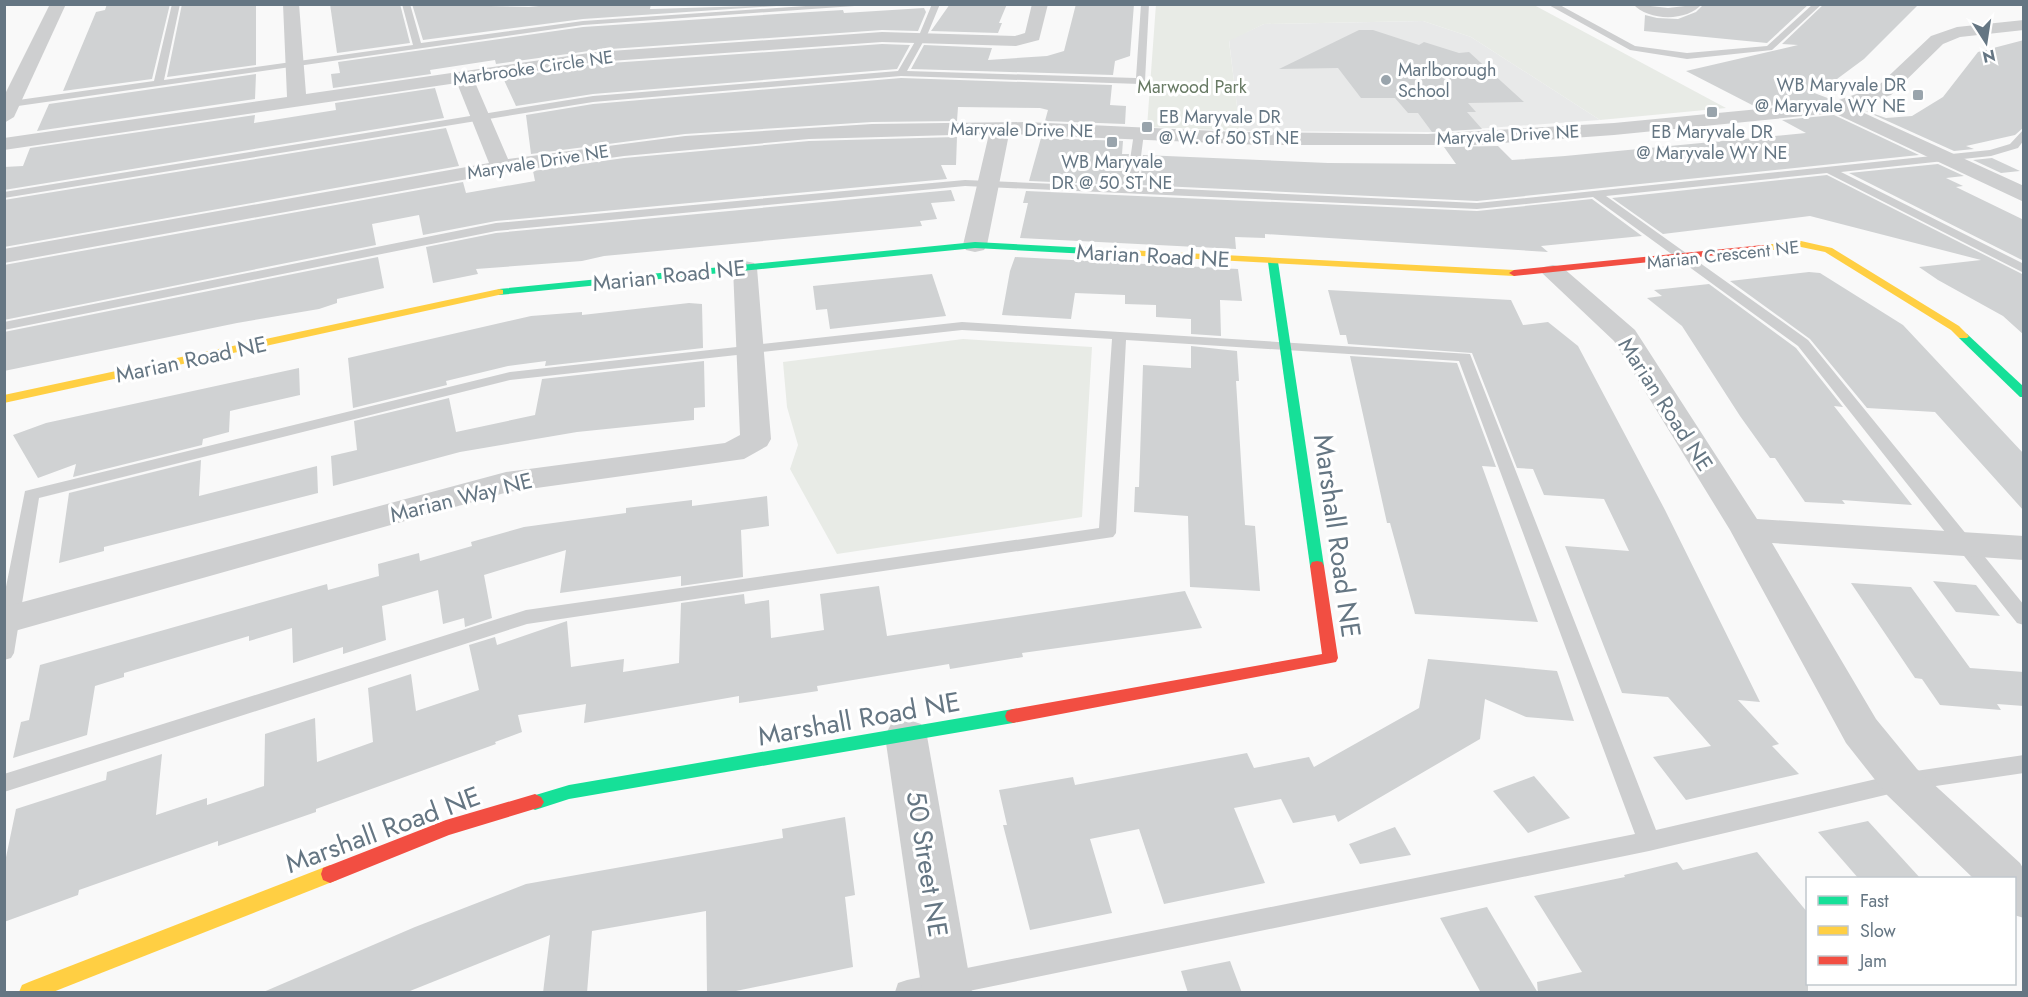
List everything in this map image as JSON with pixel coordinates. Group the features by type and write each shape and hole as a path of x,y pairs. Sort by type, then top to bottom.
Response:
{"street":[{"path":"6,109 58,4"},
{"path":"291,4 297,101"},
{"name":"Marbrooke Circle NE","path":"4,144 596,57 882,37 1016,40 1033,36 1040,4"},
{"path":"1640,4 1653,11 1677,13 1687,11 1695,4"},
{"name":"Maryvale Drive NE","path":"4,256 501,166 576,154 743,136 895,128 1000,128 1360,140 1507,137 1836,107 1884,91 1937,40 1958,32 2024,25"},
{"path":"464,77 501,166"},
{"path":"1836,107 2024,195"},
{"path":"975,246 1000,128"},
{"name":"Marian Crescent NE","path":"1553,272 1801,244 1828,250 1955,328 2024,394"},
{"name":"Marian Road NE","path":"4,399 505,291 975,246 1524,274 1553,272 1625,336 1747,530 1861,731 1902,782 2002,877"},
{"name":"Marshall Road NE","path":"29,993 446,828 569,792 906,736 1330,658 1287,344 1273,262"},
{"name":"Marian Way NE","path":"7,620 506,482 733,452 756,439 745,268"},
{"path":"1747,530 2024,548"},
{"name":"50 Street NE","path":"906,736 933,990"}],"lane":[{"path":"158,84 176,4"},
{"path":"406,4 418,47"},
{"path":"6,109 158,84 582,23 879,4"},
{"path":"902,73 922,38 936,4"},
{"path":"4,195 593,99 902,73 1140,81 1145,4"},
{"path":"1551,4 1633,48 1687,56 1769,48 1818,4"},
{"path":"4,326 496,227 588,217 988,183 1478,206 1991,153 2014,146 2024,132"},
{"path":"1131,189 1139,133"},
{"path":"1831,171 2024,269"},
{"path":"1596,194 1803,343 2024,618"},
{"path":"4,653 7,620 31,495 510,376 962,326 1287,344 1465,357 1649,841"},
{"path":"4,783 526,617 1107,533 1119,335"},
{"path":"933,990 1649,841 1902,782 2024,764"}],"shaded area":[{"name":"Marlborough School","path":"1423,21 1471,37 1600,120 1432,132 1240,131 1229,40 1264,24"}],"green space":[{"name":"Marwood Park","path":"1156,4 1534,5 1726,108 1600,120 1471,37 1423,21 1264,24 1229,41 1240,131 1147,127"},
{"path":"963,339 1092,347 1082,517 837,554 790,469 798,445 787,407 783,362"}],"building":[{"path":"107,4 170,4 152,79 63,91 96,12 105,10"},
{"path":"182,4 256,4 256,65 167,77"},
{"path":"330,4 400,4 410,43 337,53"},
{"path":"412,4 529,7 559,4 651,4 650,9 791,5 583,19 423,40"},
{"path":"950,4 1007,4 999,23 1002,23 998,33 931,31"},
{"path":"1076,4 1134,4 1130,56 1115,61 1113,75 911,69 924,45 992,48 988,60 1047,56 1064,51"},
{"path":"1704,4 1809,4 1767,43 1644,31 1645,15 1678,19 1696,12"},
{"path":"1824,4 1919,4 1864,59 1837,79 1809,91 1833,100 1756,107 1686,71 1798,45 1782,44"},
{"path":"924,8 926,12 918,31 882,30 596,50 496,64 495,60 430,70 431,74 333,88 331,74 340,73 338,62 583,27 843,10 844,13"},
{"path":"1359,30 1373,30 1419,45 1424,42 1459,53 1469,52 1524,102 1468,103 1476,112 1467,112 1482,129 1432,132 1418,113 1408,113 1395,98 1361,98 1338,68 1279,69"},
{"path":"2024,40 2024,127 2015,135 1966,146 1974,149 1954,151 1863,110 1886,118 1912,116 1943,97 1978,52"},
{"path":"882,44 910,45 897,69 593,94 516,106 503,78 596,64"},
{"path":"256,74 255,99 37,131 49,104"},
{"path":"901,78 1112,85 1110,105 1126,106 1125,124 1045,121 1048,110 1040,108 958,107 957,121 872,122 685,134 531,154 526,115 593,104"},
{"path":"435,88 444,118 4,190 4,167 23,166 30,148 255,115 254,123 336,110 335,103"},
{"path":"1834,115 1919,155 1477,201 1140,185 1143,155 1328,163 1456,164 1444,147 1498,146 1512,160 1565,156 1806,133 1782,120"},
{"path":"446,128 459,166 4,247 4,200"},
{"path":"957,137 956,165 941,165 947,179 496,221 423,235 419,215 372,224 376,245 4,320 4,265 463,182 466,193 535,181 533,171 624,158 809,141"},
{"path":"1041,138 1123,141 1122,154 1129,154 1124,185 1029,181"},
{"path":"1992,158 2020,171 2001,173 1973,160"},
{"path":"1938,164 1964,176 1946,178 1963,186 1956,187 2024,220 2024,261 1849,173"},
{"path":"1827,175 2024,275 2024,335 2003,316 1919,267 1981,260 1810,216 1663,234 1612,198"},
{"path":"951,190 955,201 931,203 937,219 920,221 922,226 604,256 582,261 476,269 478,274 433,283 426,247 496,233"},
{"path":"1026,191 1477,211 1592,199 1642,236 1541,246 1548,252 1265,234 1265,238 1235,237 1236,249 1020,238 1028,203 1023,203"},
{"path":"378,257 384,288 337,299 337,303 319,309 237,323 4,371 4,332"},
{"path":"1015,257 1238,269 1242,301 1220,300 1221,336 1191,334 1191,319 1156,317 1156,305 1125,304 1125,295 1075,293 1071,319 1002,315 1010,271"},
{"path":"1809,272 1820,273 1903,325 2024,454 2024,511 1935,412 1867,408 1810,339 1730,281"},
{"path":"932,274 946,316 830,329 827,309 816,310 813,286"},
{"path":"1709,284 1796,348 1843,407 1834,406 1912,505 1842,500 1845,504 1805,502 1775,458 1770,458 1740,416 1682,326 1647,298 1662,296 1654,290"},
{"path":"1328,290 1511,300 1523,325 1548,322 1578,346 1665,510 1760,702 1738,700 1779,744 1772,746 1799,774 1686,800 1653,757 1711,746 1668,697 1622,693 1565,546 1629,551 1604,499 1544,495 1533,469 1517,468 1472,353 1348,344 1346,335 1340,335"},
{"path":"689,303 702,304 703,348 545,366 546,361 508,366 446,381 447,385 353,408 348,358 531,316 582,312 582,315"},
{"path":"1191,346 1237,351 1239,381 1236,381 1245,525 1255,526 1260,591 1190,587 1188,516 1134,512 1135,487 1139,487 1143,365 1191,368"},
{"path":"1350,356 1457,363 1496,467 1482,466 1538,622 1415,614 1390,523 1387,523"},
{"path":"704,361 705,407 694,408 694,420 577,432 460,452 333,486 331,456 357,450 354,421 449,398 456,432 535,415 542,379"},
{"path":"299,368 300,395 230,411 229,432 203,439 202,445 73,477 76,464 38,478 13,435 46,423"},
{"path":"201,460 199,496 317,466 318,493 104,547 104,551 59,563 69,493"},
{"path":"767,496 769,526 741,530 743,577 681,586 681,576 560,593 566,550 484,575 492,618 465,627 464,618 443,624 438,590 382,606 386,640 343,654 343,647 293,663 292,628 249,641 249,636 124,673 124,677 95,686 87,735 13,758 21,722 29,720 40,665 327,584 328,590 379,576 378,564 419,553 420,561 472,546 471,542 524,527 626,513 626,508 692,500 692,506"},
{"path":"1933,581 1976,585 2000,616 1956,612"},
{"path":"1851,583 1911,587 1970,668 2024,672 2024,706 1997,704 2001,710 1940,705 1922,679 1915,678"},
{"path":"879,586 887,636 1185,591 1202,628 1022,653 1023,657 950,669 949,664 817,686 818,691 739,703 739,696 584,723 586,704 518,715 522,732 495,742 496,744 316,809 316,812 218,846 218,841 79,890 78,895 4,922 4,867 16,809 106,780 107,772 162,754 156,815 207,798 207,805 264,786 265,734 315,718 317,762 373,742 368,688 411,674 416,711 479,690 469,645 495,637 497,645 567,621 571,667 624,659 623,672 679,663 681,603 744,594 745,604 769,600 771,638 824,630 820,594"},
{"path":"1428,659 1557,671 1574,721 1526,717 1485,699 1480,739 1338,822 1335,815 1293,823 1281,799 1234,808 1265,883 1164,904 1139,829 1090,839 1112,913 1030,930 1003,825 1007,825 999,790 1073,777 1075,785 1247,753 1254,768 1309,757 1314,767 1419,708"},
{"path":"1534,776 1570,818 1528,833 1493,791"},
{"path":"845,817 855,895 845,897 853,967 726,993 707,993 706,911 592,931 587,993 543,993 550,935 405,993 261,993 415,927 526,884 783,838 782,829"},
{"path":"1868,821 1919,877 1857,877 1818,832"},
{"path":"1395,827 1411,855 1360,864 1349,844"},
{"path":"1757,852 1806,911 1806,985 1808,985 1808,993 1538,993 1537,982 1582,972 1534,896 1625,877 1624,875 1677,862 1683,870"},
{"path":"1487,907 1538,993 1481,993 1440,918"},
{"path":"1230,961 1242,993 1188,993 1181,971"}],"traffic: fast":[{"path":"499,292 975,245 1108,252"},
{"path":"1273,262 1317,566"},
{"path":"1963,336 2024,394"},
{"path":"535,802 569,792 1013,716"}],"traffic: slow":[{"path":"1763,248 1801,244 1828,250 1955,328 1963,336"},
{"path":"1108,252 1514,273"},
{"path":"4,399 499,292"},
{"path":"29,992 330,874"}],"traffic: jam":[{"path":"1514,273 1763,248"},
{"path":"1013,716 1330,658 1317,566"},
{"path":"330,874 446,828 535,802"}],"place":[{"name":"Marlborough School","path":"1386,80"},
{"name":"WB Maryvale DR @ Maryvale WY NE","path":"1918,95"},
{"name":"EB Maryvale DR @ Maryvale WY NE","path":"1712,112"},
{"name":"EB Maryvale DR @ W. of 50 ST NE","path":"1147,127"},
{"name":"WB Maryvale DR @ 50 ST NE","path":"1112,142"}]}
